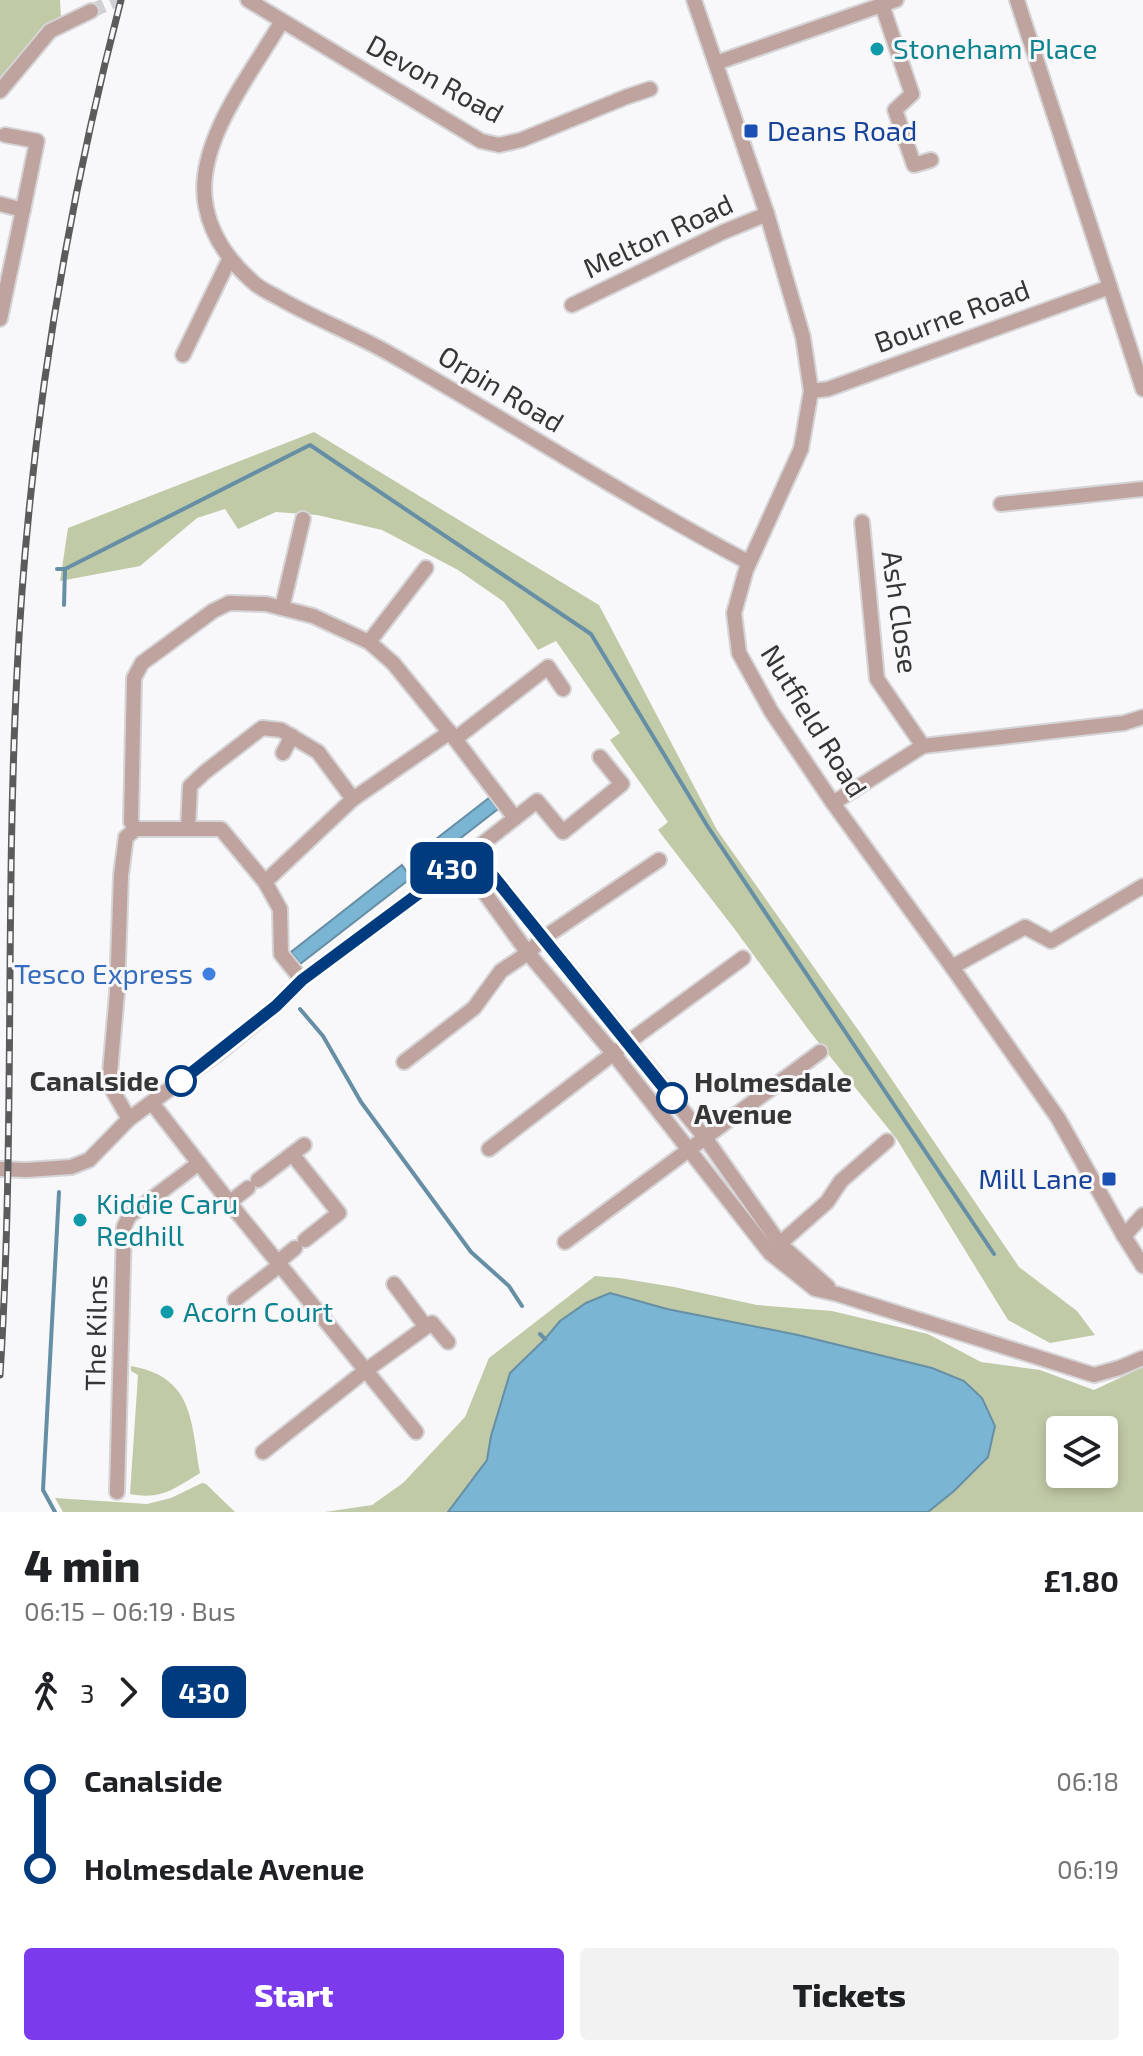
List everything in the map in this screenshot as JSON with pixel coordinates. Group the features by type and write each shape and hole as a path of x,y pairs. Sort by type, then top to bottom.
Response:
{"street":[{"name":"Devon Road","path":"248,0 481,141 499,145 521,140 650,89"},
{"name":"Nutfield Road","path":"694,0 767,214 803,337 811,391 801,449 748,562 734,613 739,653 771,711 833,803 1058,1118 1143,1266"},
{"path":"1017,0 1143,389"},
{"path":"716,63 889,2 912,94 895,110 914,165 931,160"},
{"path":"0,91 50,31 91,11"},
{"name":"Orpin Road","path":"282,21 231,105 209,154 204,183 205,205 219,244 230,258 255,284 292,306 390,354 653,510 748,562"},
{"path":"0,319 37,141 5,135"},
{"path":"0,204 23,210"},
{"name":"Melton Road","path":"572,305 767,214"},
{"path":"183,355 230,258"},
{"name":"Bourne Road","path":"811,391 831,388 1110,287"},
{"path":"1001,504 1143,489"},
{"path":"282,608 303,519"},
{"name":"Ash Close","path":"862,522 877,679 923,746"},
{"path":"369,642 426,568"},
{"path":"136,829 131,822 134,678 137,670 142,663 213,611 229,603 266,604 313,616 369,642 393,663 515,818"},
{"path":"265,882 353,799 452,735 548,667 563,689"},
{"path":"833,803 923,746 1124,723 1143,717"},
{"path":"188,829 190,786 262,728 287,733 318,752 353,799"},
{"path":"283,753 287,733"},
{"path":"0,1169 71,1167 89,1160 129,1119 276,1006 302,980 537,801 563,832 622,784 600,757"},
{"path":"129,1119 109,1084 126,837 136,829 221,829 265,882 280,909 281,954 302,980"},
{"path":"467,855 542,939 706,1139 775,1248"},
{"path":"467,855 528,953 613,1053 690,1151 775,1248 818,1280 837,1294 1094,1375 1143,1358"},
{"path":"404,1062 474,1008 501,971 528,953 542,939 659,860"},
{"path":"952,967 1025,927 1051,941 1143,886"},
{"path":"489,1149 743,958"},
{"path":"565,1242 820,1052"},
{"path":"152,1103 416,1432"},
{"path":"775,1248 827,1202 841,1181 887,1141"},
{"path":"230,1202 298,1149 339,1213 235,1300"},
{"name":"The Kilns","path":"117,1492 124,1227 129,1216 199,1163"},
{"path":"1124,1236 1143,1215"},
{"path":"394,1284 426,1327"},
{"path":"263,1452 365,1371 432,1323 448,1342"},
{"path":"1094,1375 1143,1347"}],"green space":[{"path":"0,0 60,0 61,17 0,85"},
{"path":"314,432 599,605 717,830 861,1034 1019,1267 1077,1311 1095,1335 1050,1343 1008,1320 896,1138 811,1033 658,830 668,822 610,740 620,733 556,641 538,650 504,602 458,570 382,530 317,515 276,512 238,529 225,509 197,518 140,566 60,581 68,528"},
{"path":"595,1276 619,1278 757,1305 832,1311 928,1334 981,1362 1040,1370 1094,1390 1143,1367 1143,1512 325,1512 372,1505 403,1483 465,1417 489,1358"},
{"path":"131,1366 152,1372 178,1391 191,1420 200,1473 175,1488 150,1496 130,1494 138,1375 131,1371"},
{"path":"202,1483 235,1512 63,1512 55,1498 147,1504 171,1498"}],"water":[{"path":"489,798 498,809 418,871 409,860"},
{"path":"402,865 411,878 300,964 291,952"},
{"path":"610,1293 667,1309 798,1335 932,1368 964,1381 982,1398 995,1426 988,1457 928,1512 448,1512 487,1460 510,1373 560,1321 586,1303"}],"waterway":[{"path":"65,569 310,445 591,634 708,827 994,1254"},
{"path":"57,569 65,569 64,605"},
{"path":"300,1009 323,1036 361,1102 471,1252 509,1286 522,1306"},
{"path":"55,1512 43,1490 59,1192"},
{"path":"540,1334 545,1339"}],"tunnel":[{"path":"91,11 117,0"}],"railway":[{"path":"0,1375 7,1200 13,761 22,588 40,418 66,249 82,165 121,0"}],"bus line":[{"name":"430","path":"181,1081 276,1006 302,980 473,851 672,1098"}],"place":[{"name":"Stoneham Place","path":"877,49"},
{"name":"Deans Road","path":"751,131"},
{"name":"Tesco Express","path":"209,974"},
{"name":"Canalside","path":"181,1081"},
{"name":"Holmesdale Avenue","path":"672,1098"},
{"name":"Mill Lane","path":"1109,1179"},
{"name":"Kiddie Caru Redhill","path":"80,1220"},
{"name":"Acorn Court","path":"167,1312"}]}
